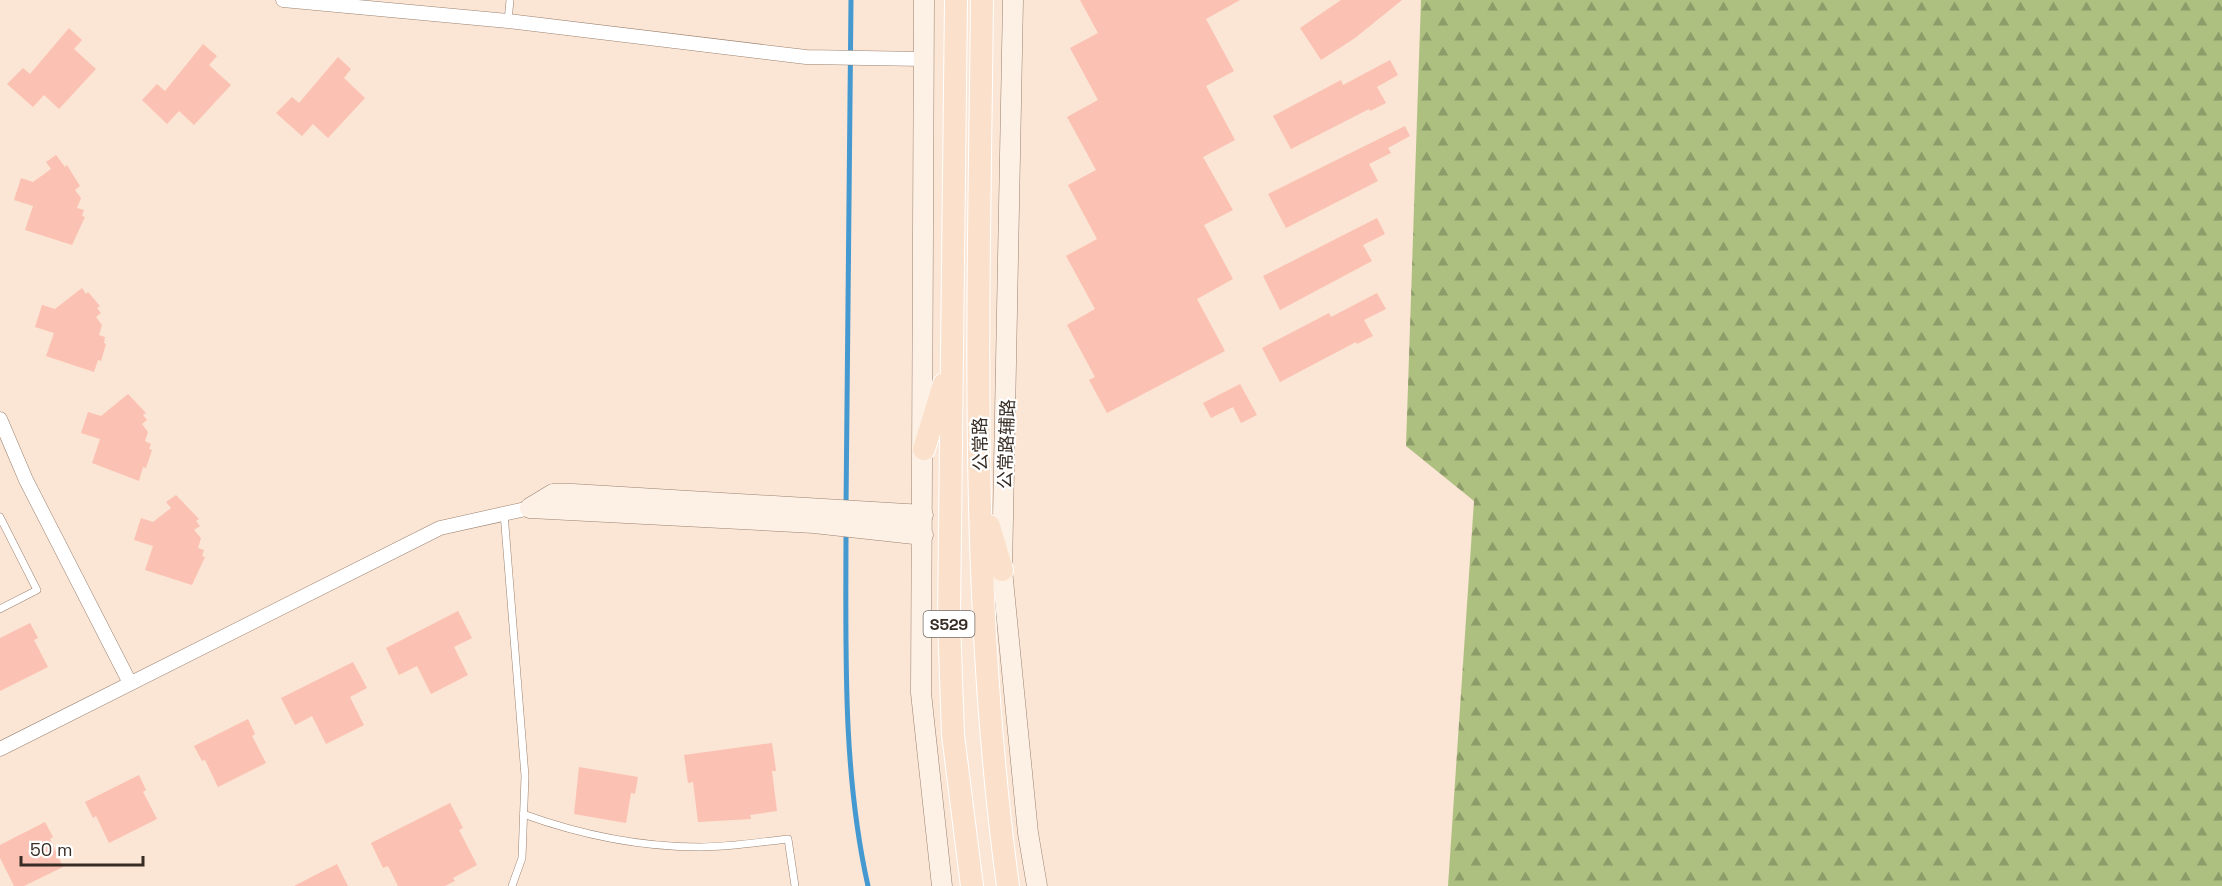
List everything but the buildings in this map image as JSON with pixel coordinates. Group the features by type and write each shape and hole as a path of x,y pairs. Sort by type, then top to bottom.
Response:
{"main road":[{"path":"924,0 921,348 924,449 921,693 942,886"},
{"name":"公常路","path":"956,0 949,619 953,735 972,886"},
{"name":"公常路","path":"982,0 978,384 983,644 994,787 1008,886"},
{"name":"公常路辅路","path":"1013,0 1002,570 1026,822 1037,886"},
{"path":"924,449 952,360"},
{"path":"530,508 552,494 573,494 878,521 923,515"},
{"path":"981,499 1002,570"},
{"path":"878,521 923,535"}],"street":[{"path":"283,0 508,21 818,57 923,59"},
{"path":"0,419 26,480 130,684"},
{"path":"0,749 440,528 530,508"}],"lane":[{"path":"508,21 510,0"},
{"path":"504,513 525,776 522,858 512,886"},
{"path":"0,517 37,590 0,609"},
{"path":"524,814 581,833 641,844 702,847 788,839 795,886"}],"green space":[{"path":"1421,0 2222,0 2222,886 1448,886 1474,501 1406,446"}],"waterway":[{"path":"846,508 851,0"},
{"path":"846,529 847,709 854,798 868,886"}]}
